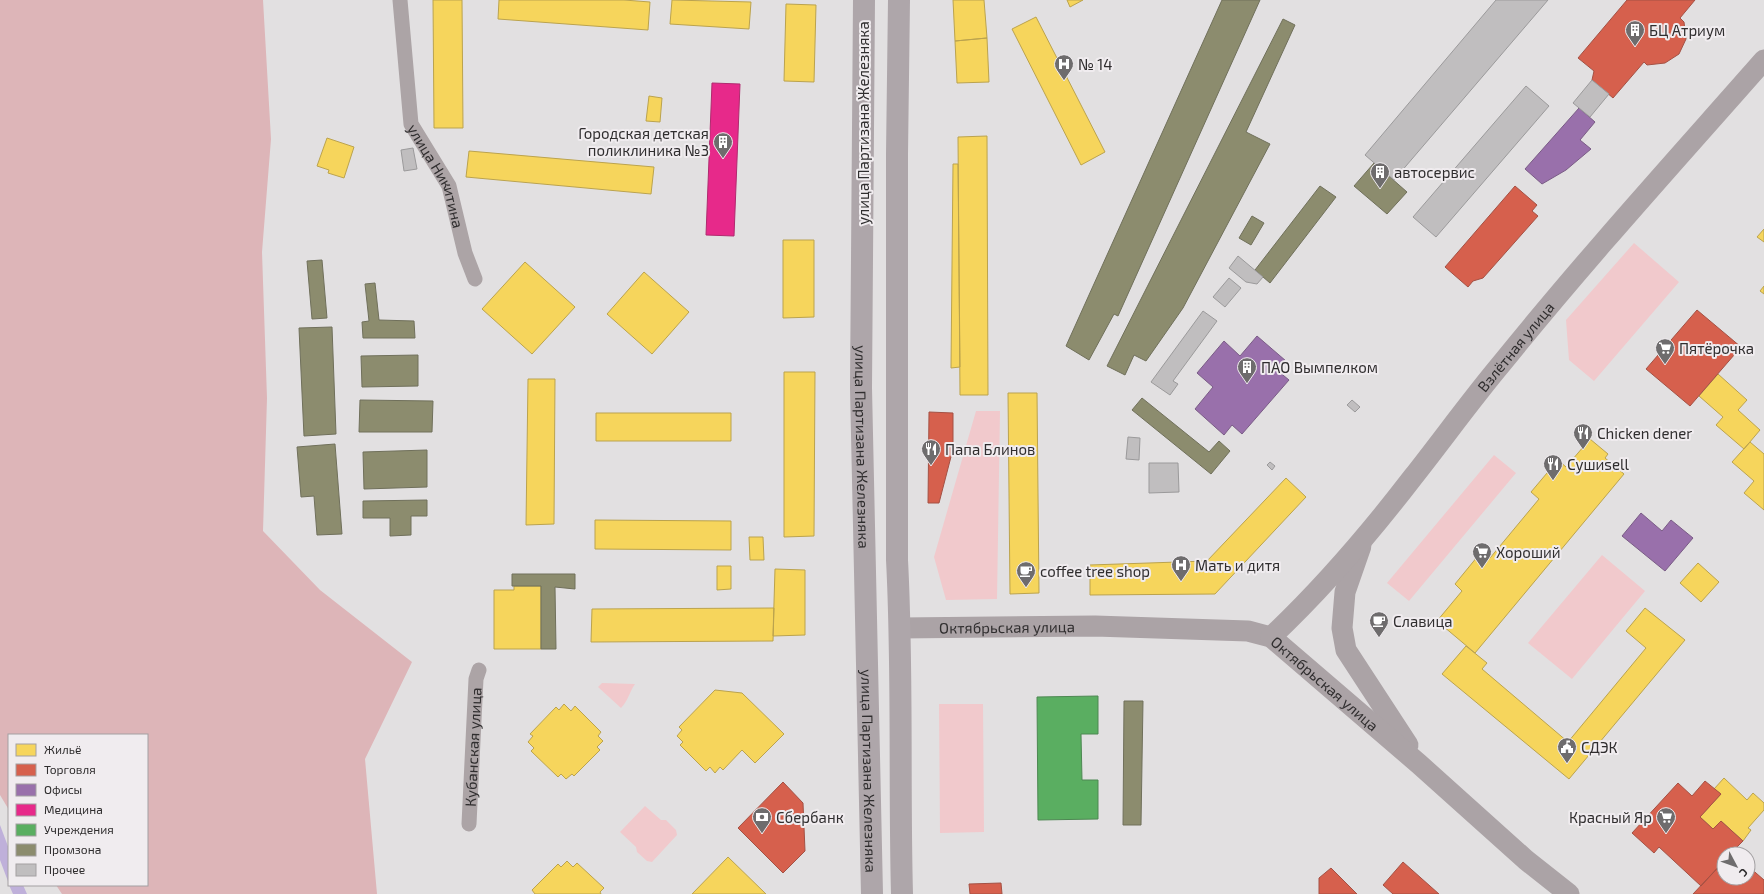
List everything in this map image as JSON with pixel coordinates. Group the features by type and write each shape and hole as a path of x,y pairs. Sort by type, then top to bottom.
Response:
{"main road":[{"name":"улица Партизана Железняка","path":"864,0 861,388 872,894"},
{"name":"улица Партизана Железняка","path":"899,0 897,154 897,560 900,628 900,841 902,894"},
{"name":"Взлётная улица","path":"1271,636 1297,613 1364,538 1414,477 1470,402 1522,338 1764,60"},
{"path":"1364,538 1345,592 1342,628 1346,650 1419,764"},
{"name":"Октябрьская улица","path":"900,628 1095,626 1248,631 1271,636 1419,764 1526,860 1569,894"},
{"path":"867,638 900,628"}],"street":[{"name":"улица Никитина","path":"400,0 411,124 449,186 465,253 475,279"},
{"name":"Кубанская улица","path":"469,824 476,679 479,670"}],"shaded area":[{"path":"0,0 263,0 271,139 262,252 267,398 263,531 320,590 412,662 365,759 377,894 62,894 57,886 148,886 148,734 8,734 8,808 0,795"},
{"path":"1634,243 1679,282 1594,381 1569,360 1566,320"},
{"path":"976,411 1000,411 997,599 946,600 934,557"},
{"path":"1494,455 1516,473 1409,601 1387,583"},
{"path":"1602,555 1645,591 1572,679 1528,643"},
{"path":"602,683 635,684 621,708 598,687"},
{"path":"939,704 983,704 984,832 940,833"},
{"path":"645,806 661,820 666,820 676,830 677,835 652,862 647,861 637,852 636,847 620,832"},
{"path":"0,825 8,846 8,881 0,860"},
{"path":"9,886 23,886 27,894 13,894"}],"building: Жильё":[{"path":"433,0 462,0 463,128 434,128"},
{"path":"499,0 624,0 650,2 648,30 498,19"},
{"path":"672,0 751,2 749,29 670,24"},
{"path":"953,0 984,0 987,38 955,41"},
{"path":"1067,0 1083,0 1070,7"},
{"path":"786,4 816,5 814,82 784,81"},
{"path":"1036,17 1105,152 1081,165 1012,29"},
{"path":"987,38 989,82 957,83 955,41"},
{"path":"649,96 662,98 660,122 646,121"},
{"path":"987,136 988,395 960,395 958,137"},
{"path":"327,138 354,147 344,178 328,173 329,170 317,166"},
{"path":"469,151 654,167 651,194 466,177"},
{"path":"953,164 958,164 960,367 951,368"},
{"path":"1764,229 1764,242 1757,237"},
{"path":"783,240 814,240 814,317 783,318"},
{"path":"525,262 575,307 532,354 482,309"},
{"path":"644,272 689,312 652,354 607,314"},
{"path":"1764,286 1764,294 1760,291"},
{"path":"784,372 815,372 814,536 784,537"},
{"path":"1718,374 1747,400 1738,410 1760,430 1744,449 1716,425 1723,417 1699,396"},
{"path":"528,379 555,379 554,524 526,525"},
{"path":"1008,393 1037,393 1039,593 1010,594"},
{"path":"596,413 731,413 731,441 596,441"},
{"path":"1590,439 1608,454 1605,458 1624,474 1475,653 1437,621 1462,591 1455,584 1482,551 1490,558 1539,499 1531,492 1558,460 1566,467"},
{"path":"1750,442 1764,454 1764,510 1744,493 1754,481 1732,462"},
{"path":"1286,478 1306,497 1215,594 1090,595 1090,565 1207,561"},
{"path":"595,520 731,521 731,550 595,549"},
{"path":"749,537 763,537 764,560 750,560"},
{"path":"1698,563 1719,582 1701,602 1680,583"},
{"path":"717,566 731,566 731,589 717,590"},
{"path":"775,569 805,570 805,635 773,636"},
{"path":"514,586 541,586 541,649 494,649 494,590 514,590"},
{"path":"774,608 773,641 591,642 592,609"},
{"path":"1645,608 1685,640 1569,779 1442,674 1466,646 1487,663 1482,669 1568,742 1646,648 1626,631"},
{"path":"715,690 742,693 784,734 755,763 742,750 723,770 720,767 715,773 710,767 706,771 680,745 683,742 677,736 682,730 679,727"},
{"path":"564,704 571,711 575,706 601,732 598,736 603,741 597,747 600,750 574,776 572,774 566,779 561,774 558,777 531,751 534,748 528,742 533,736 530,734 556,707 559,710"},
{"path":"1724,778 1747,800 1753,793 1764,803 1764,810 1748,828 1751,830 1743,841 1721,821 1713,829 1700,817 1721,794 1714,789"},
{"path":"728,857 766,894 692,894"},
{"path":"567,861 573,867 577,863 604,888 600,892 601,894 535,894 532,890 558,864 561,867"}],"building: Торговля":[{"name":"БЦ Атриум","path":"1627,0 1695,0 1680,18 1684,22 1686,39 1679,54 1665,63 1647,65 1644,62 1613,98 1592,80 1594,71 1578,58"},
{"path":"1515,186 1537,205 1532,211 1538,216 1483,278 1473,281 1468,287 1445,267"},
{"path":"1697,310 1741,347 1690,406 1646,369"},
{"path":"929,412 953,413 953,449 939,503 928,503"},
{"path":"1705,781 1721,794 1700,817 1713,829 1721,821 1743,841 1738,846 1716,846 1716,870 1701,886 1659,847 1654,853 1632,833 1678,783 1692,796"},
{"path":"783,782 803,803 805,851 783,873 738,828"},
{"path":"1403,862 1439,894 1393,894 1383,885"},
{"path":"1331,868 1357,894 1319,894 1319,878"},
{"path":"1716,870 1716,886 1756,886 1756,873 1764,880 1764,894 1693,894"},
{"path":"1001,883 1002,894 970,894 969,884"}],"building: Офисы":[{"path":"1579,108 1595,122 1580,140 1591,149 1566,170 1542,184 1525,169"},
{"name":"ПАО Вымпелком","path":"1257,336 1286,361 1278,371 1289,380 1242,434 1232,425 1224,435 1195,409 1213,387 1197,373 1224,341 1240,356"},
{"path":"1641,513 1662,531 1671,520 1693,538 1665,571 1622,536"}],"building: Медицина":[{"name":"Городская детская поликлиника №3","path":"712,83 740,84 734,236 706,235"}],"building: Учреждения":[{"path":"1098,696 1098,734 1081,734 1082,780 1098,780 1098,819 1038,820 1037,697"}],"building: Промзона":[{"path":"1222,0 1260,0 1118,316 1114,314 1089,360 1066,346"},
{"path":"1283,19 1295,25 1246,132 1270,144 1183,308 1146,361 1134,355 1125,375 1107,366"},
{"name":"автосервис","path":"1374,163 1407,192 1387,214 1354,186"},
{"path":"1320,186 1336,197 1270,283 1255,270"},
{"path":"1252,216 1264,223 1251,245 1239,238"},
{"path":"322,260 327,318 312,319 307,261"},
{"path":"375,283 379,320 414,321 415,338 363,338 362,322 369,321 365,284"},
{"path":"332,327 336,434 304,436 299,328"},
{"path":"418,355 418,386 362,387 361,356"},
{"path":"1142,398 1209,452 1219,441 1230,451 1211,474 1132,410"},
{"path":"360,400 433,401 432,432 359,432"},
{"path":"335,444 342,534 317,535 314,496 301,497 297,447"},
{"path":"427,450 427,487 364,489 363,452"},
{"path":"427,500 427,516 411,516 411,535 390,536 390,518 363,518 363,501"},
{"path":"512,574 575,574 575,589 555,587 556,649 541,649 541,586 512,586"},
{"path":"1124,701 1143,701 1141,825 1123,825"}],"building: Прочее":[{"path":"1496,0 1548,0 1394,180 1365,155"},
{"path":"1592,80 1609,94 1590,117 1573,103"},
{"path":"1526,86 1549,106 1436,237 1413,217"},
{"path":"413,148 417,169 404,171 401,150"},
{"path":"1238,256 1263,277 1257,284 1246,282 1229,268"},
{"path":"1229,278 1241,288 1225,307 1213,297"},
{"path":"1203,311 1217,321 1173,381 1178,384 1170,395 1151,382"},
{"path":"1352,400 1360,407 1355,412 1347,405"},
{"path":"1128,437 1140,438 1139,460 1126,459"},
{"path":"1270,462 1275,466 1272,470 1267,465"},
{"path":"1149,463 1178,463 1179,492 1149,493"}],"place":[{"name":"БЦ Атриум","path":"1635,47"},
{"name":"№ 14","path":"1064,81"},
{"name":"Городская детская поликлиника №3","path":"723,159"},
{"name":"автосервис","path":"1380,189"},
{"name":"Пятёрочка","path":"1665,365"},
{"name":"ПАО Вымпелком","path":"1247,384"},
{"name":"Chicken dener","path":"1583,450"},
{"name":"Папа Блинов","path":"931,466"},
{"name":"Сушиsell","path":"1553,481"},
{"name":"Хороший","path":"1482,569"},
{"name":"Мать и дитя","path":"1181,582"},
{"name":"coffee tree shop","path":"1026,588"},
{"name":"Славица","path":"1379,638"},
{"name":"СДЭК","path":"1567,764"},
{"name":"Сбербанк","path":"762,834"},
{"name":"Красный Яр","path":"1666,834"}]}
